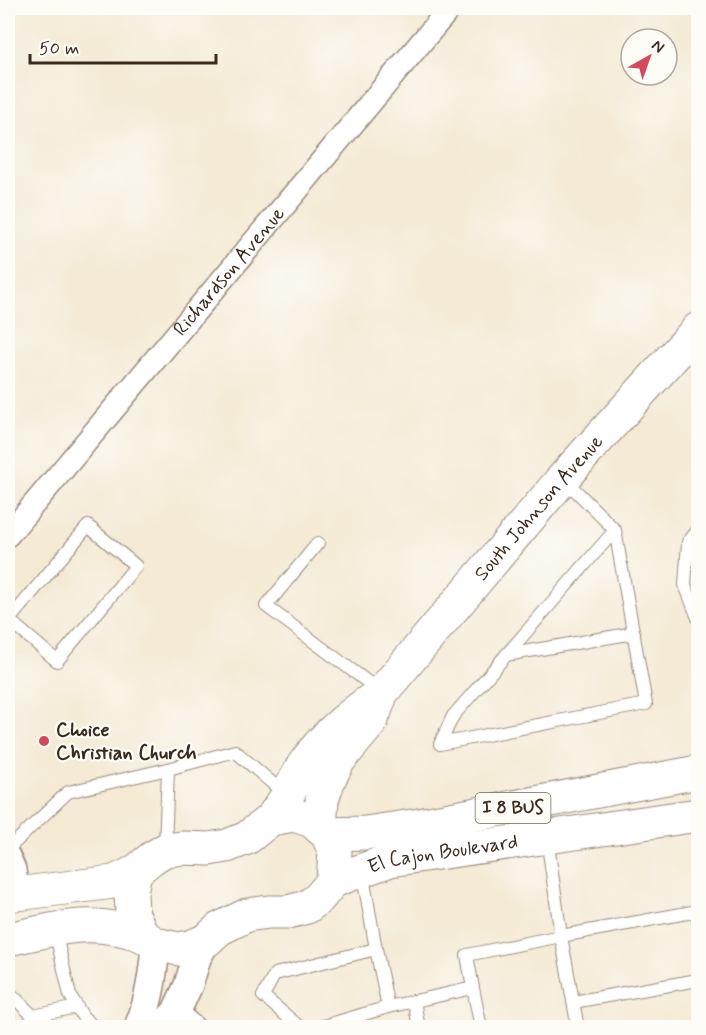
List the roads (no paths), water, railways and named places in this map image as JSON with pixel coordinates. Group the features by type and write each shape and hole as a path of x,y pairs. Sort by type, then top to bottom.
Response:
{"main road":[{"name":"South Johnson Avenue","path":"279,807 308,759 331,732 353,712 382,693 563,478 699,328"},
{"name":"South Johnson Avenue","path":"323,831 322,800 329,779 339,760 371,722 382,693"},
{"name":"El Cajon Boulevard","path":"323,831 366,833 419,825 699,772"},
{"name":"I 8 BUS","path":"279,807 312,821 323,831"},
{"path":"13,894 114,882 135,872 165,850 228,846 247,838 279,807"},
{"name":"El Cajon Boulevard","path":"347,875 390,860 699,815"},
{"path":"323,831 347,875"},
{"path":"135,872 131,893 132,912 149,939"},
{"name":"I 8 BUS","path":"8,939 55,930 94,926 114,927 178,949 190,947 207,940 219,929 247,915 288,912 307,907 347,875"}],"street":[{"name":"Richardson Avenue","path":"8,535 450,8"},
{"path":"8,855 14,868 13,894"},
{"path":"138,1028 151,987 149,939"},
{"path":"177,1022 197,957 207,940"}],"lane":[{"path":"563,478 615,530 646,704 441,744 453,716 615,530"},
{"path":"88,526 136,566 57,661 8,619 88,526"},
{"path":"699,530 688,542 685,585 699,618"},
{"path":"318,543 266,606 382,693"},
{"path":"506,655 634,633"},
{"path":"8,849 68,792 235,751 279,807"},
{"path":"165,850 168,768"},
{"path":"547,838 561,936 578,1028"},
{"path":"347,875 376,949 388,1007"},
{"path":"482,1028 467,955 699,911"},
{"path":"55,930 70,995 83,1017 95,1028"},
{"path":"301,1028 263,996 274,974 376,949"},
{"path":"573,1002 699,980"},
{"path":"317,1028 388,1007 473,988"},
{"path":"8,991 34,1022 77,1007"},
{"path":"414,1001 419,1028"}],"place":[{"name":"Choice Christian Church","path":"44,741"}]}
